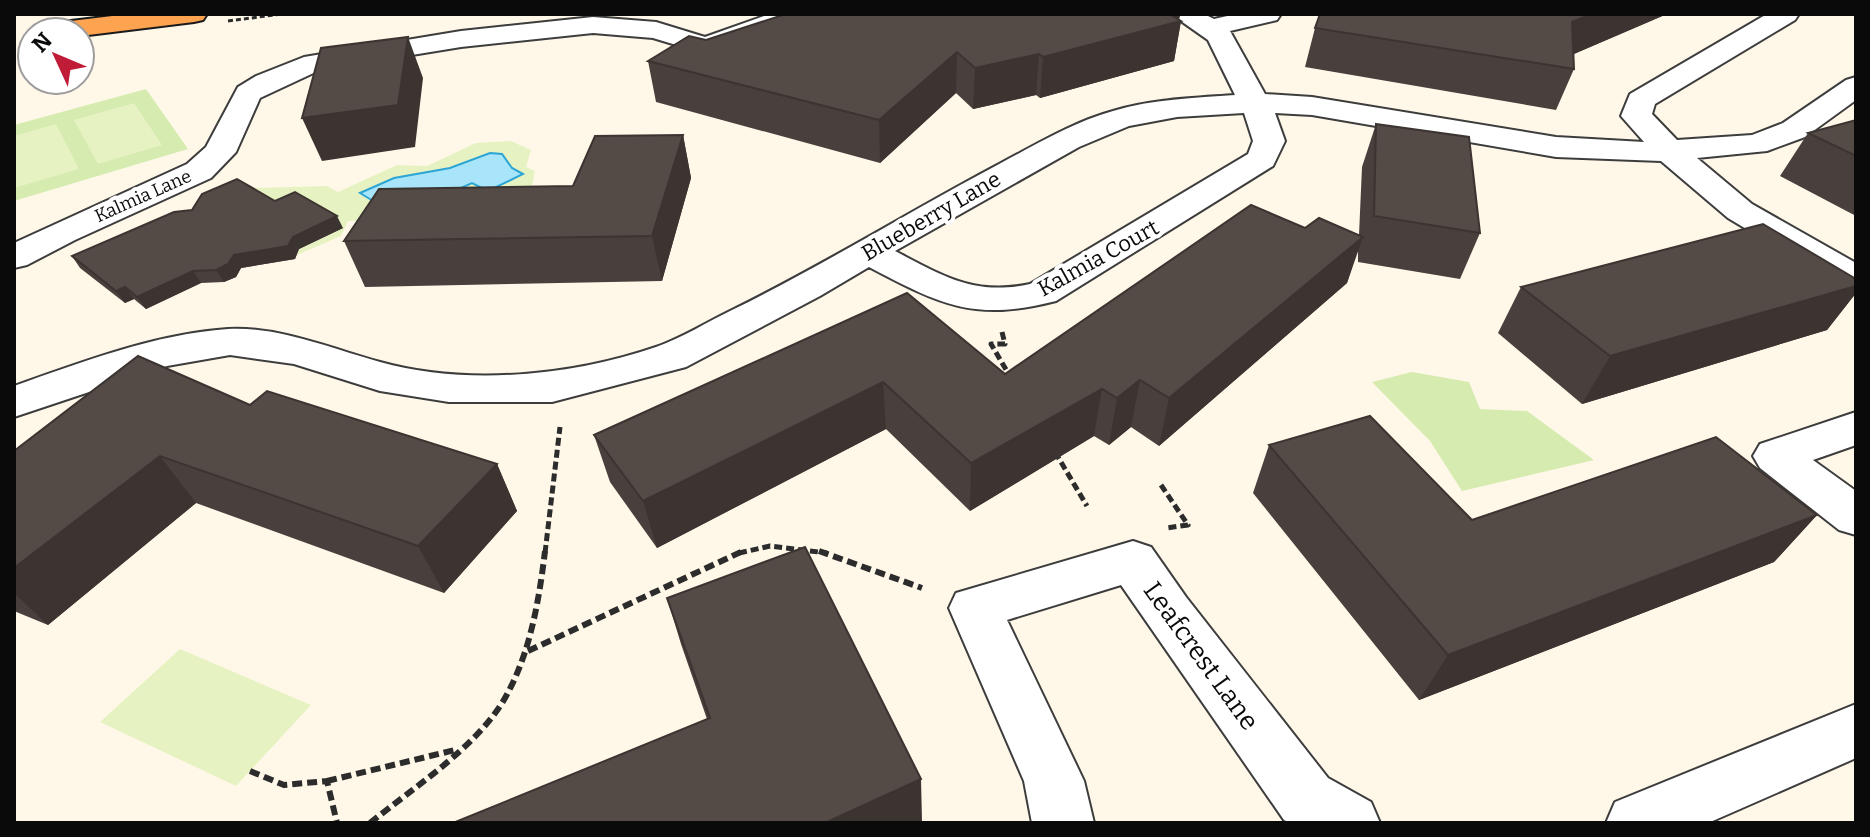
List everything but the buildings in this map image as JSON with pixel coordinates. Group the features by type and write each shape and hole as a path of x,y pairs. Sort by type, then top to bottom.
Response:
{"highway":[{"path":"96,26 194,14"}],"street":[{"name":"Kalmia Lane","path":"14,257 62,232 199,171 220,152 248,93 266,82 314,63 474,37 593,25 656,30 706,46 795,14"},
{"path":"1184,14 1211,28 1220,37 1257,103"},
{"path":"1211,28 1268,14"},
{"path":"1786,14 1641,100 1636,116 1670,151 1740,211 1856,279"},
{"name":"Blueberry Lane","path":"14,402 95,373 164,353 230,342 299,351 380,377 449,388 552,388 671,357 807,288 1068,140 1121,118 1177,108 1257,103 1312,106 1556,147 1670,151 1756,144 1794,130 1856,86"},
{"name":"Kalmia Court","path":"869,252 960,298 990,303 1016,301 1042,293 1262,159 1269,141 1257,103"},
{"path":"1856,428 1776,456 1856,517"},
{"name":"Leafcrest Lane","path":"1063,823 1054,781 975,608 1133,561 1306,799 1349,823"},
{"path":"1637,823 1856,730"}],"path":[{"path":"1001,322 1005,344 991,344 1014,383"},
{"path":"370,823 483,726 504,700 527,652 560,427"},
{"path":"1054,449 1087,506"},
{"path":"1158,529 1188,525 1161,485"},
{"path":"527,652 748,549 771,544 814,550 922,588"},
{"path":"250,771 284,785 327,781 456,750"},
{"path":"327,781 337,823"}],"green space":[{"path":"146,89 188,149 14,201 14,125"},
{"path":"134,103 162,145 98,164 74,120"},
{"path":"56,124 79,169 14,188 14,136"},
{"path":"511,141 531,150 526,167 535,171 532,186 510,197 369,221 348,221 341,236 297,255 299,249 335,232 281,213 245,192 254,188 327,186 338,192 397,165 427,166 476,143"},
{"path":"1412,372 1469,382 1480,409 1527,411 1594,460 1462,491 1430,441 1372,382"},
{"path":"180,649 311,705 236,786 100,722"}],"water":[{"path":"490,153 502,154 512,168 523,174 488,191 472,183 454,191 383,207 360,193 394,178 450,168"}]}
